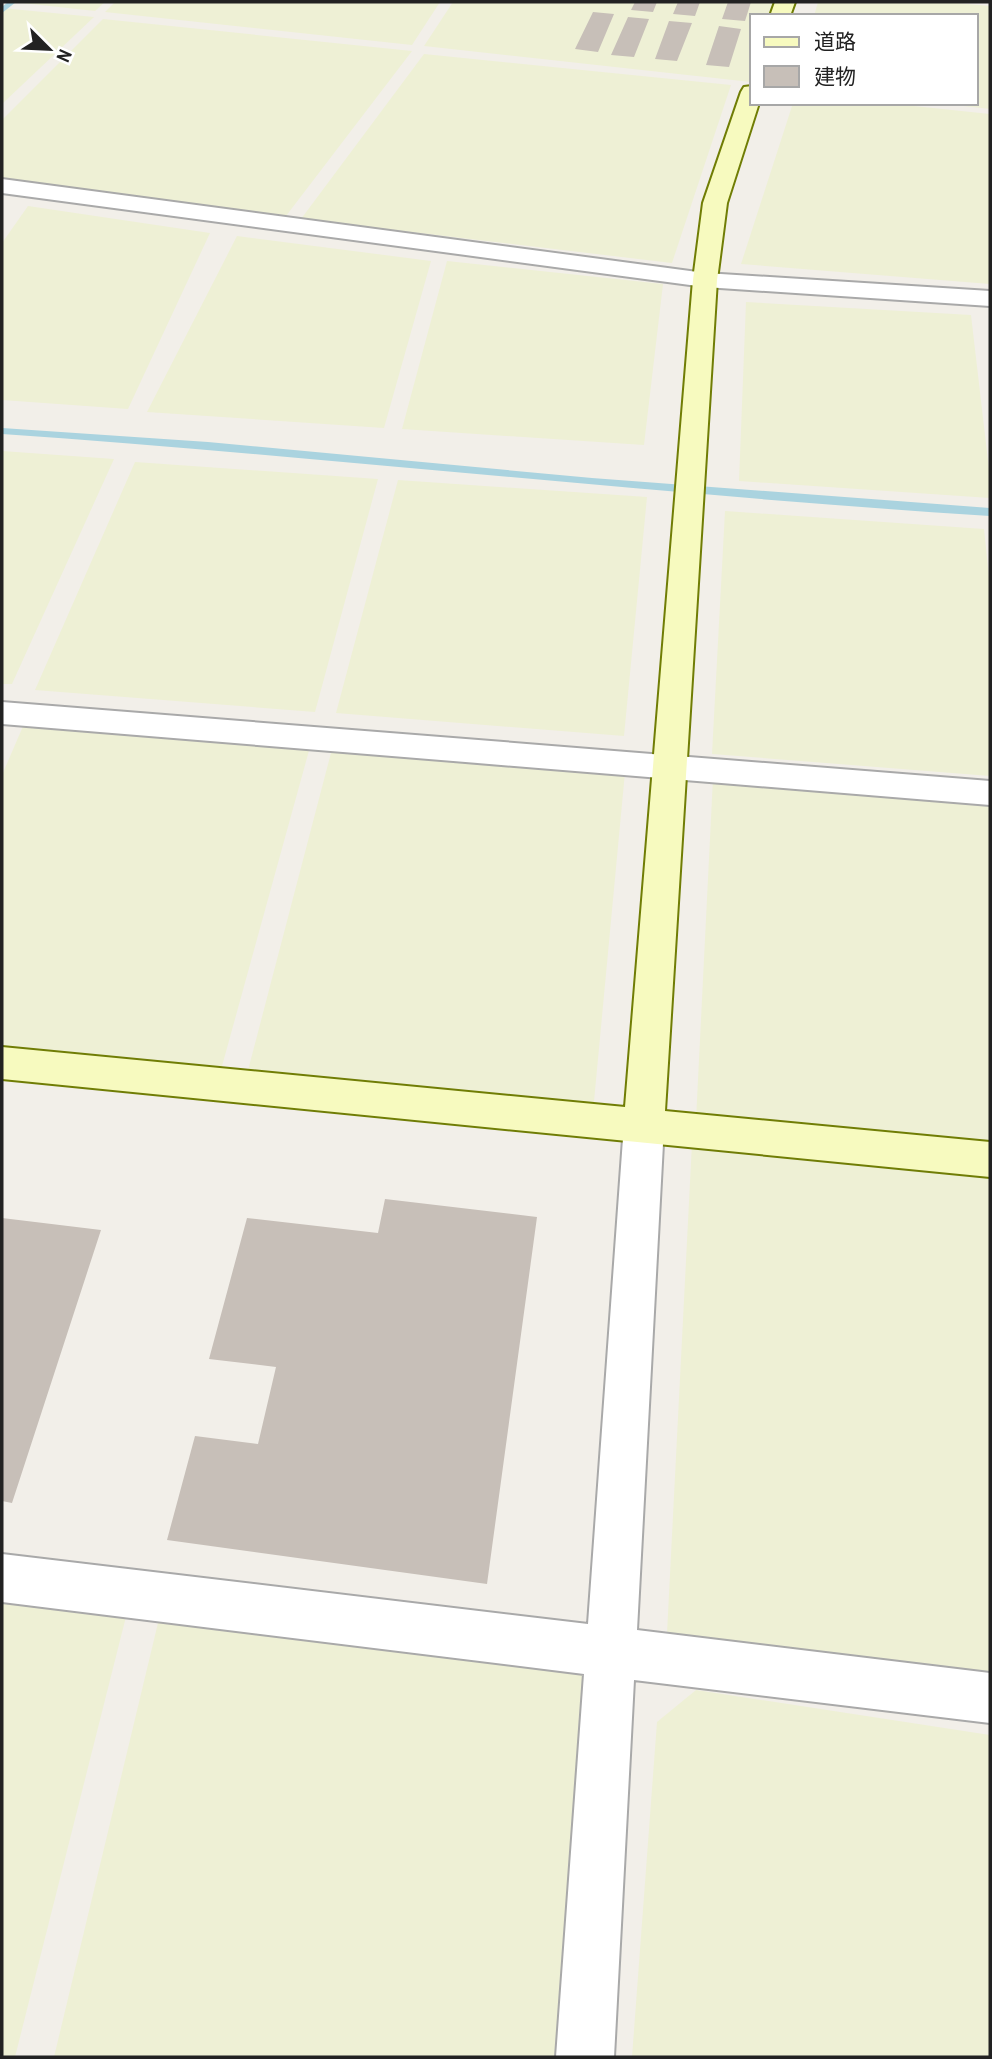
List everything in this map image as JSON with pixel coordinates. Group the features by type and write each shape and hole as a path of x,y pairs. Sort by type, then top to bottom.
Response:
{"street":[{"path":"584,2057 644,1125 705,280 715,203 750,98"},
{"path":"2,186 705,280 990,299"},
{"path":"2,713 990,793"},
{"path":"2,1063 990,1160"},
{"path":"2,1578 990,1698"}],"green space":[{"path":"13,2 105,2 95,11"},
{"path":"115,2 440,2 412,45 105,12"},
{"path":"453,2 778,2 774,14 750,14 750,82 424,46"},
{"path":"818,2 946,2 990,6 990,109 955,105 978,105 978,14 815,14"},
{"path":"2,8 94,17 2,104"},
{"path":"103,19 412,51 286,216 2,178 2,120"},
{"path":"424,54 731,85 672,263 301,219"},
{"path":"792,105 904,105 990,114 990,284 741,264"},
{"path":"28,206 210,233 128,409 2,400 2,243"},
{"path":"237,236 431,261 384,428 147,412"},
{"path":"447,261 663,284 644,445 402,429"},
{"path":"746,302 971,315 990,498 739,481"},
{"path":"2,451 114,459 12,684 2,684"},
{"path":"135,462 378,479 315,712 35,690"},
{"path":"398,480 647,497 624,736 336,713"},
{"path":"725,511 984,529 990,587 990,776 712,754"},
{"path":"24,724 310,747 219,1077 2,1056 2,775"},
{"path":"332,749 625,772 593,1112 246,1078"},
{"path":"713,778 990,800 990,1148 696,1120"},
{"path":"692,1143 990,1172 990,1692 666,1653"},
{"path":"2,1557 137,1573 15,2057 2,2057"},
{"path":"169,1577 597,1627 564,2057 54,2057"},
{"path":"696,1690 990,1735 990,2057 632,2057 657,1722"}],"building":[{"path":"635,2 657,2 653,12 631,10"},
{"path":"678,2 700,2 695,16 673,14"},
{"path":"728,2 751,2 745,21 722,19"},
{"path":"593,12 614,14 598,52 575,49"},
{"path":"628,17 649,19 634,57 611,55"},
{"path":"669,21 692,23 677,61 655,59"},
{"path":"719,26 741,29 729,67 706,65"},
{"path":"385,1199 537,1217 487,1584 167,1540 195,1436 258,1444 276,1367 209,1359 247,1218 378,1233"},
{"path":"2,1218 101,1230 12,1503 2,1501"}],"waterway":[{"path":"2,11 12,2"},
{"path":"2,431 208,445 592,481 990,512"}]}
